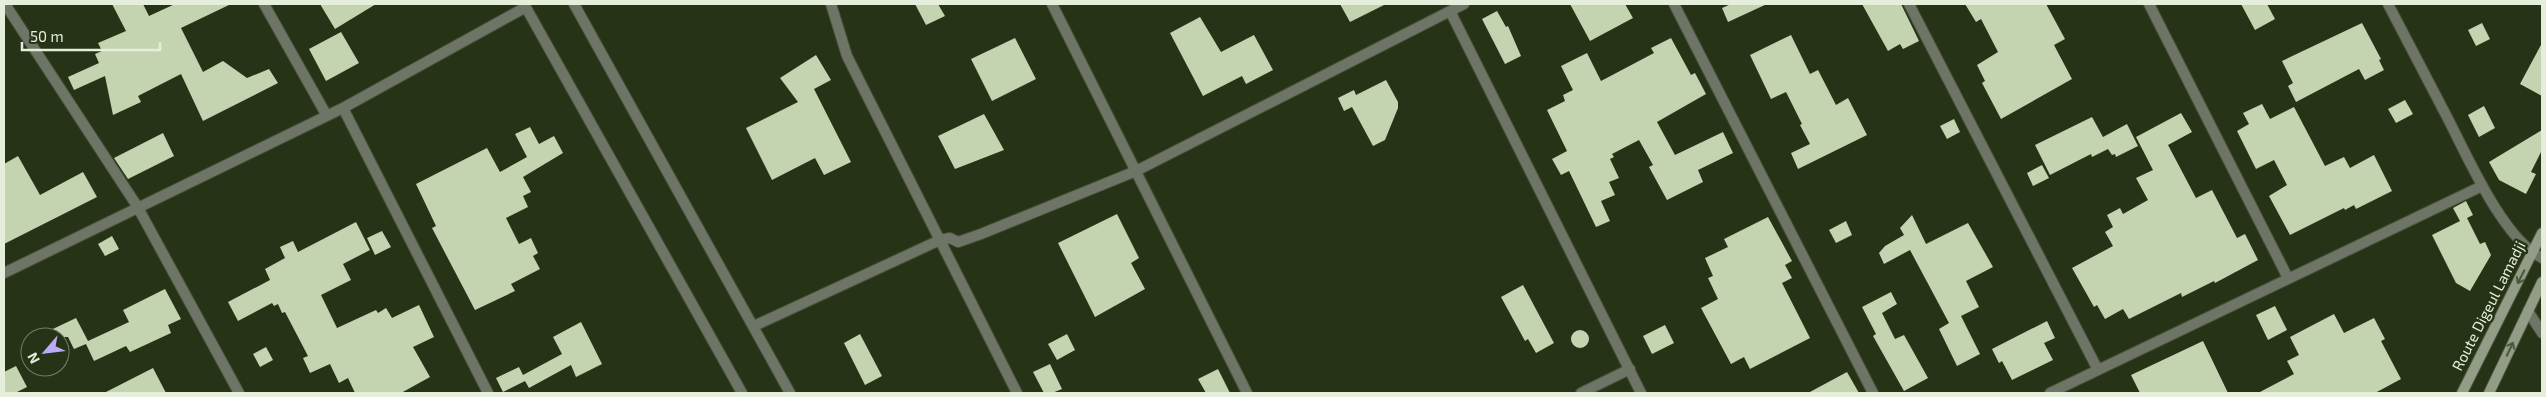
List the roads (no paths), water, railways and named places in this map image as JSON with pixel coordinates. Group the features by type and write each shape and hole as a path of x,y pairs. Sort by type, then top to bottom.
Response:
{"main road":[{"name":"Route Digeul Lamadji","path":"2462,393 2542,233"},
{"path":"2489,393 2542,282"}],"street":[{"path":"5,4 137,206 235,392"},
{"path":"264,4 327,116"},
{"path":"574,4 790,393"},
{"path":"831,4 847,56 1017,393"},
{"path":"1052,4 1247,393"},
{"path":"754,326 940,240 950,238 958,242 981,234 1136,171 1464,4"},
{"path":"1674,4 1872,393"},
{"path":"1909,4 2098,370"},
{"path":"2149,4 2288,278"},
{"path":"2388,4 2482,186 2506,224 2532,253 2542,258"},
{"path":"4,273 137,206 343,108 525,5 742,393"},
{"path":"1450,11 1641,393"},
{"path":"343,108 488,393"},
{"path":"2050,393 2482,186"},
{"path":"2528,311 2542,333"},
{"path":"1581,393 1630,369"}]}
